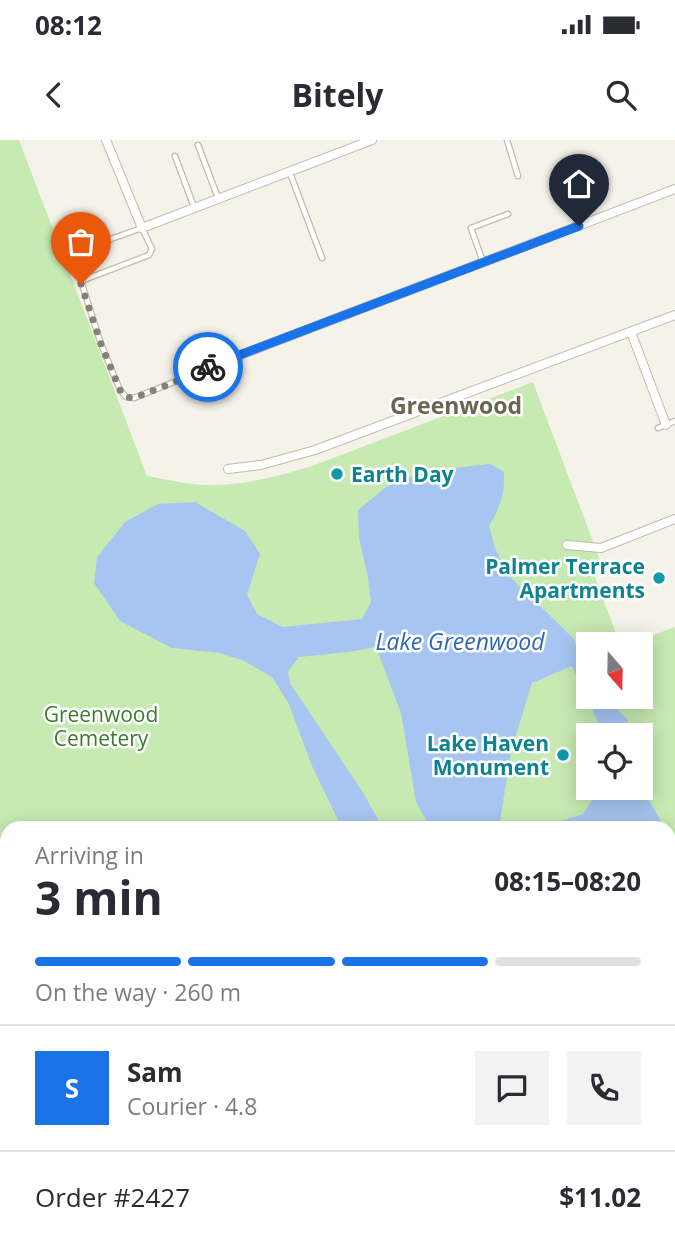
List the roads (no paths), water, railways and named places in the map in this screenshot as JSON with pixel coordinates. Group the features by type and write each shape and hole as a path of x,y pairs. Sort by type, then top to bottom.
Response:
{"street":[{"path":"106,140 142,228 372,140"},
{"path":"201,370 675,189"},
{"path":"228,469 261,465 315,450 675,315"},
{"path":"631,332 666,425"},
{"path":"567,545 601,548 675,519"}],"lane":[{"path":"507,140 518,176"},
{"path":"198,145 219,199"},
{"path":"175,156 195,208"},
{"path":"289,172 322,257"},
{"path":"483,262 471,228 508,214"},
{"path":"91,246 142,228 152,249 149,255 81,281 101,344 125,397 134,398 201,370"}],"water":[{"name":"Lake Greenwood","path":"490,464 504,472 501,500 489,526 495,548 508,575 573,638 576,646 576,675 572,666 532,683 511,751 500,821 427,821 416,802 401,713 376,647 299,657 288,671 290,683 379,821 339,821 312,766 289,704 272,677 244,661 220,653 172,648 120,621 94,583 97,557 125,522 158,504 195,502 245,531 260,554 247,595 257,614 283,627 362,619 371,602 359,537 358,510 386,487 425,471"},
{"name":"Lake Greenwood","path":"592,709 617,709 628,720 627,723 598,723"},
{"path":"592,800 648,800 661,821 561,821 583,814"}],"place":[{"name":"Earth Day","path":"337,474"},
{"name":"Palmer Terrace Apartments","path":"659,578"},
{"name":"Lake Haven Monument","path":"563,755"}],"district":[{"name":"Greenwood","path":"456,405"}],"park label":[{"name":"Greenwood Cemetery","path":"101,726"}]}
